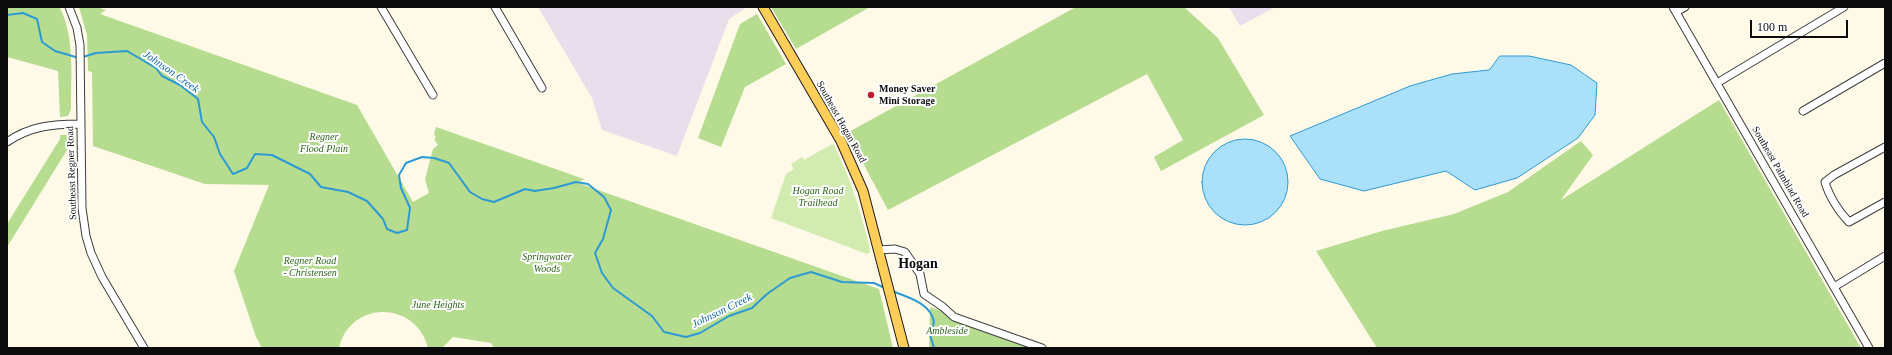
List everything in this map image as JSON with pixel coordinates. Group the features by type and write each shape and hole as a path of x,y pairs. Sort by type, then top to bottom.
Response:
{"main road":[{"name":"Southeast Hogan Road","path":"763,7 846,152 863,191 884,277 904,348"}],"street":[{"name":"Southeast Regner Road","path":"69,7 77,28 80,45 82,208 88,246 102,277 144,348"},
{"path":"381,7 433,95"},
{"path":"495,7 542,88"},
{"path":"1675,10 1685,7"},
{"path":"1717,83 1844,7"},
{"name":"Southeast Palmblad Road","path":"1675,10 1869,348"},
{"path":"1803,111 1885,63"},
{"path":"7,142 36,128 52,125 80,124"},
{"path":"1885,147 1834,175 1825,182 1843,216 1849,222 1885,202"},
{"path":"878,250 895,249 905,252 920,274 924,294 944,307 954,317 1042,348"},
{"path":"1834,287 1885,256"}],"shaded area":[{"path":"538,7 747,7 729,19 677,156 602,130 592,98"},
{"path":"1229,7 1275,7 1240,26"}],"green space":[{"path":"7,7 60,8 68,32 71,57 71,109 68,116 60,117 58,71 7,57"},
{"path":"79,7 97,7 106,10 100,14 357,105 413,202 429,193 425,179 433,149 438,145 434,139 436,138 434,134 436,127 584,179 578,183 879,289 893,348 494,348 491,343 453,337 442,348 428,348 421,332 411,321 397,314 383,312 369,314 356,321 345,332 339,348 262,348 256,337 234,271 269,185 205,184 93,146 92,72 88,71 87,35"},
{"path":"771,7 870,7 796,49"},
{"path":"1076,7 1184,7 1218,38 1264,115 1161,171 1154,157 1183,140 1147,74 888,210 847,133"},
{"path":"757,14 786,64 745,87 721,147 698,138 740,24"},
{"path":"1719,100 1861,348 1377,348 1316,251 1382,231 1454,214 1508,192 1581,141 1593,155 1561,200"},
{"path":"60,135 68,135 72,142 7,247 7,224 60,139"},
{"name":"Hogan Road Trailhead","path":"832,144 834,145 846,171 859,209 870,249 870,252 867,254 771,218 786,174 794,169 791,164 802,157 804,160"},
{"name":"Ambleside","path":"930,307 1045,348 929,348"}],"water":[{"path":"1500,56 1529,56 1571,65 1597,83 1595,115 1578,138 1517,178 1475,190 1446,171 1364,191 1320,179 1290,136 1410,86 1452,74 1489,70"},
{"path":"1245,139 1262,142 1276,151 1285,165 1288,182 1285,199 1276,213 1262,222 1245,225 1228,222 1214,213 1205,199 1202,182 1205,165 1214,151 1228,142"}],"waterway":[{"name":"Johnson Creek","path":"7,15 23,13 37,19 42,42 55,51 79,58"},
{"name":"Johnson Creek","path":"83,57 96,53 127,51 156,68 162,76 180,85 198,99 202,122 214,137 220,154 233,174 247,168 255,154 272,155 310,174 321,187 348,192 367,201 383,219 387,229 397,233 407,230 410,208 401,188 399,175 406,163 422,157 434,158 449,163 470,192 482,199 494,202 525,189 535,191 576,182 588,184 604,197 611,210 603,239 595,253 602,273 613,288 652,316 664,332 686,337 700,333 729,316 752,308 767,294 790,278 811,272 842,282 874,283 885,288"},
{"name":"Johnson Creek","path":"892,291 918,302 923,305 932,315 934,322 930,335 934,348"}],"place":[{"name":"Money Saver Mini Storage","path":"871,95"}],"district":[{"name":"Hogan","path":"918,264"}],"park label":[{"name":"Regner Flood Plain","path":"324,142"},
{"name":"Springwater Woods","path":"547,262"},
{"name":"Regner Road - Christensen","path":"310,266"},
{"name":"June Heights","path":"438,305"}]}
